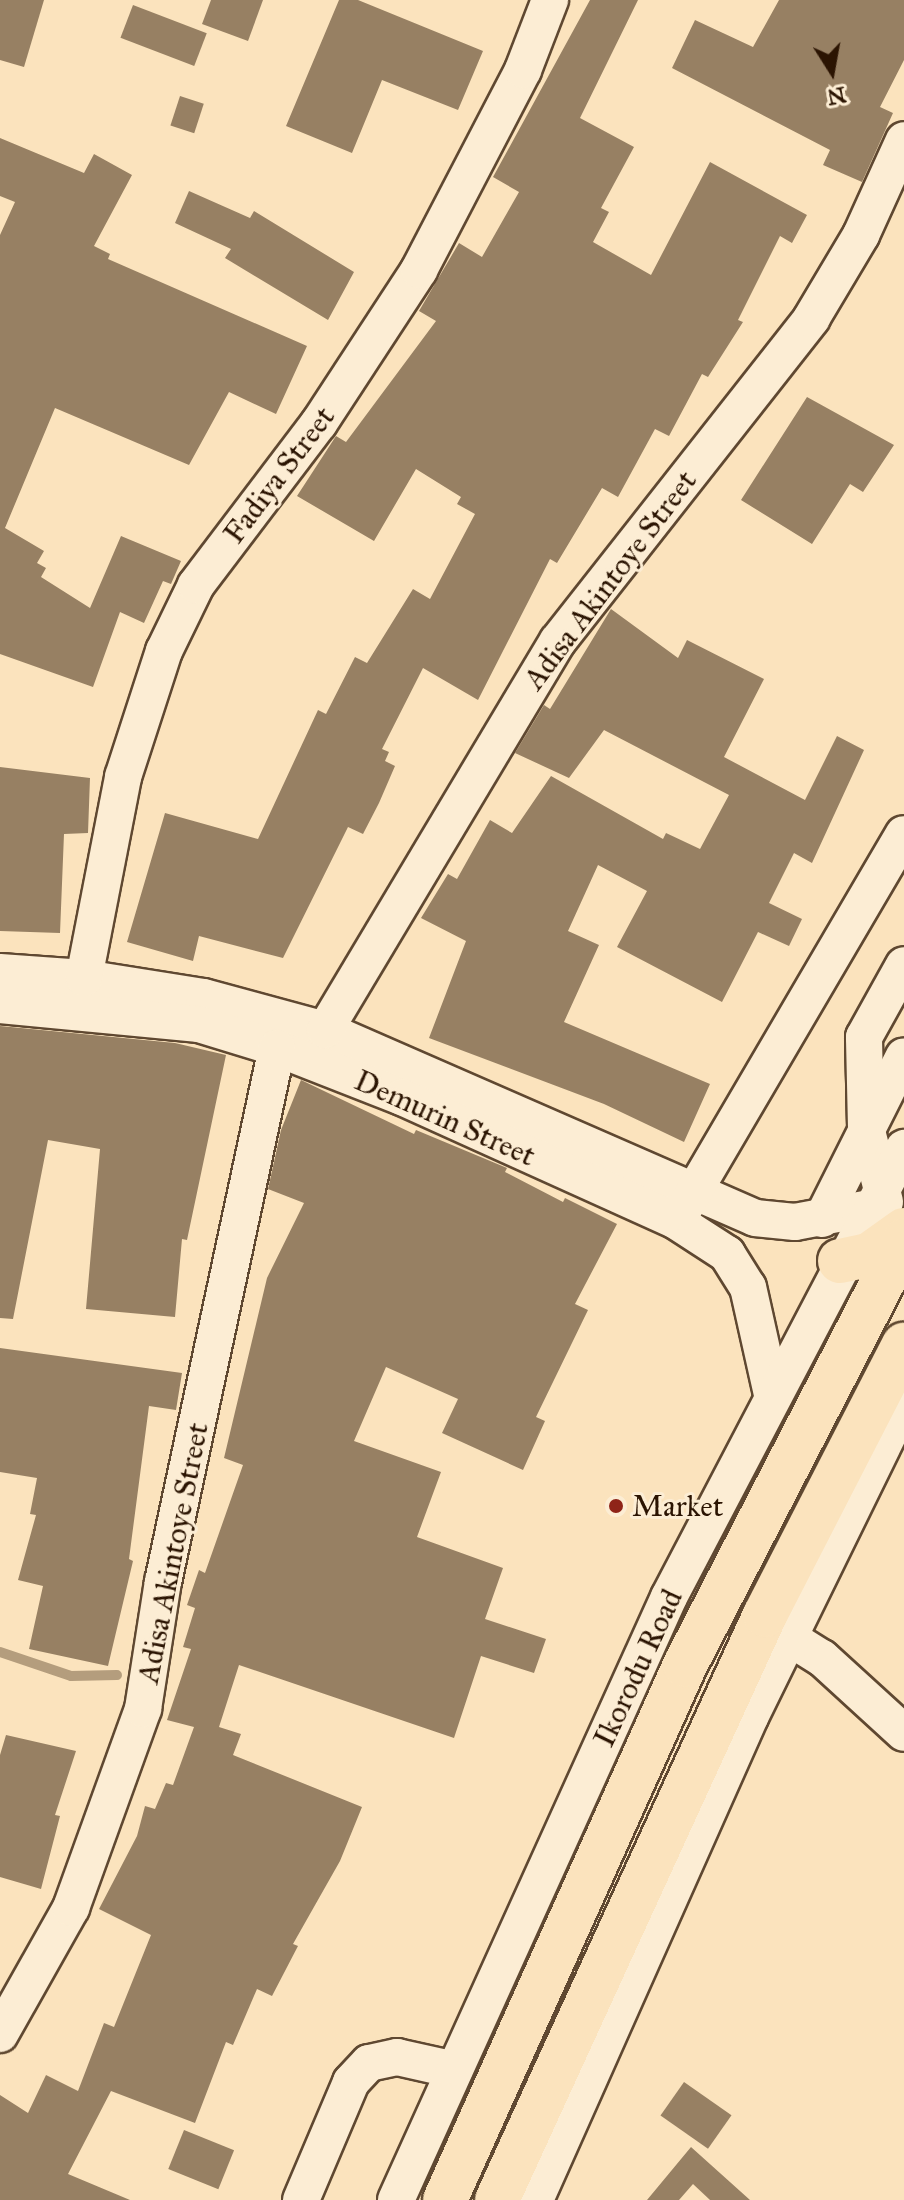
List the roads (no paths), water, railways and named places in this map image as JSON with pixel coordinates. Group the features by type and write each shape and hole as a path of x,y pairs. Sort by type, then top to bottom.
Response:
{"highway":[{"name":"Ikorodu Road","path":"445,2200 685,1665 882,1203"},
{"path":"497,2200 765,1615 904,1345"}],"street":[{"name":"Fadiya Street","path":"84,978 123,777 164,651 196,585 319,423 419,270 523,70 550,0"},
{"name":"Adisa Akintoye Street","path":"325,1030 497,736 558,641 811,319 861,235 904,140"},
{"path":"685,1207 904,834"},
{"path":"882,1203 864,1037 904,965"},
{"name":"Demurin Street","path":"0,972 84,978 204,997 325,1030 685,1207 727,1254 748,1287 772,1394"},
{"name":"Demurin Street","path":"0,1005 199,1024 277,1048 685,1207 755,1218 822,1219 882,1203"},
{"name":"Adisa Akintoye Street","path":"0,2034 71,1908 143,1709 163,1582 277,1048"},
{"path":"882,1203 904,1056"},
{"path":"416,2200 695,1586 882,1203 904,1103"},
{"path":"822,1219 882,1203"},
{"name":"Ikorodu Road","path":"396,2200 669,1597 772,1394 882,1203"},
{"path":"535,2200 788,1637 904,1402"},
{"path":"788,1637 822,1658 904,1733"},
{"path":"301,2200 351,2082 369,2063 397,2057 455,2070"}],"waterway":[{"path":"0,1652 71,1676 117,1675"}],"place":[{"name":"Market","path":"616,1506"}]}
